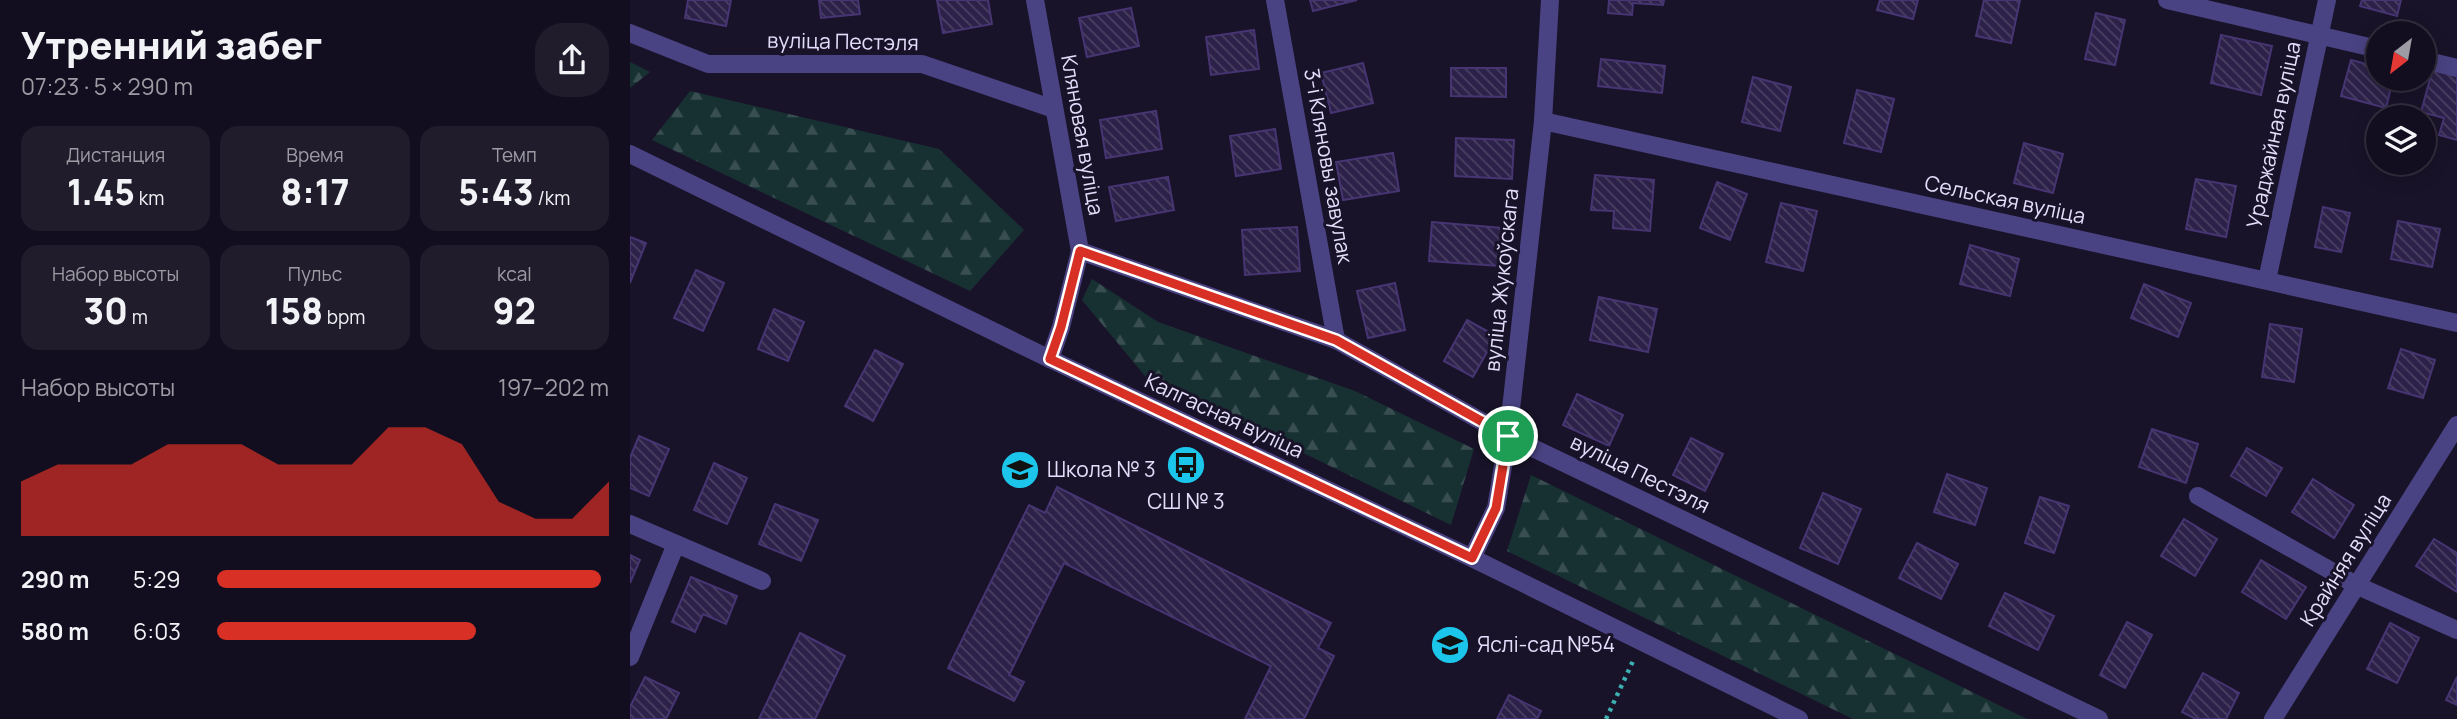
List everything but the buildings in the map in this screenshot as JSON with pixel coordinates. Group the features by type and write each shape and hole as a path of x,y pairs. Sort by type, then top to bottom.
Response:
{"street":[{"name":"Кляновая вуліца","path":"1035,0 1080,251 1050,359"},
{"name":"3-і Кляновы завулак","path":"1275,0 1336,340"},
{"name":"вуліца Жукоўскага","path":"1472,558 1496,508 1508,436 1543,121 1550,0"},
{"path":"2167,0 2366,46"},
{"name":"Ураджайная вуліца","path":"2267,281 2327,0"},
{"name":"вуліца Пестэля","path":"630,33 708,64 922,64 1054,109"},
{"path":"2436,63 2457,68"},
{"name":"Сельская вуліца","path":"1543,121 2457,323"},
{"name":"Калгасная вуліца","path":"630,154 1050,359 1472,558 1799,719"},
{"name":"вуліца Пестэля","path":"1080,251 1336,340 1508,436 2099,719"},
{"name":"Крайняя вуліца","path":"2273,719 2457,425"},
{"path":"2198,496 2358,586 2457,630"},
{"path":"630,524 762,581"},
{"path":"630,657 676,544"}],"path":[{"path":"1606,719 1643,642"}],"green space":[{"path":"630,62 650,72 630,88"},
{"path":"690,91 939,149 1024,230 970,291 652,140"},
{"path":"1092,279 1158,322 1355,391 1474,449 1451,525 1145,376 1082,300"},
{"path":"1531,475 2027,719 1853,719 1507,551"}],"place":[{"name":"СШ № 3","path":"1186,465"},
{"name":"Школа № 3","path":"1020,470"},
{"name":"Яслі-сад №54","path":"1450,645"}],"route":[{"path":"1080,251 1336,340 1508,436 1496,508 1472,558 1050,359 1080,251"}]}
